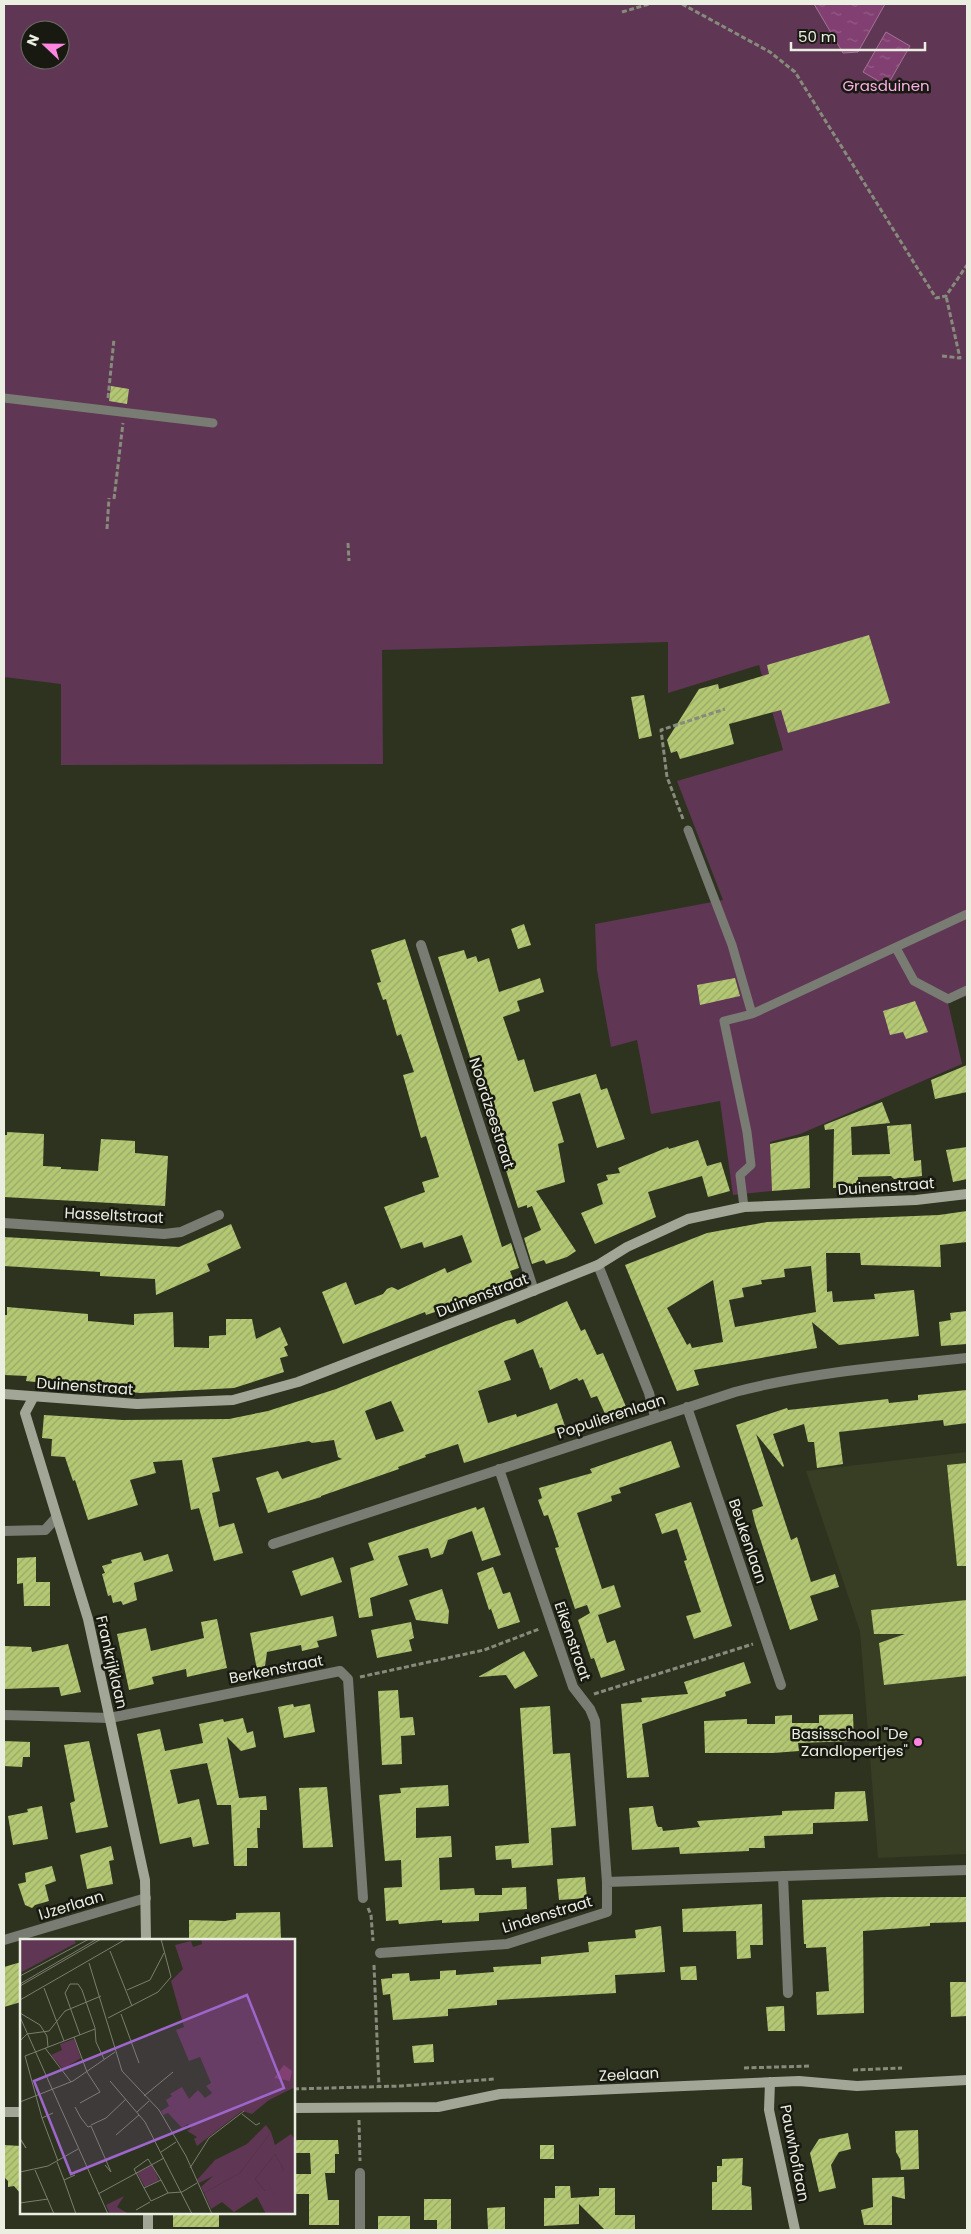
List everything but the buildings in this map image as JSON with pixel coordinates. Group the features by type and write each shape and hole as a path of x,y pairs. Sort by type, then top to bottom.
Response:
{"street":[{"name":"Noordzeestraat","path":"421,945 534,1290"},
{"name":"Duinenstraat","path":"4,1394 33,1398 137,1404 233,1400 298,1382 534,1290 598,1264 627,1247 688,1219 744,1208 916,1200 967,1194"},
{"name":"Hasseltstraat","path":"4,1223 164,1234 181,1232 219,1215"},
{"path":"598,1264 649,1393 655,1417"},
{"name":"Populierenlaan","path":"273,1544 655,1417 773,1382 854,1369 967,1358"},
{"name":"Frankrijklaan","path":"33,1398 24,1413 30,1438 52,1497 56,1518 72,1562 88,1619 134,1824 146,1898 146,1939"},
{"name":"Beukenlaan","path":"687,1407 781,1685"},
{"name":"Eikenstraat","path":"499,1469 572,1687 590,1709 597,1727 607,1882"},
{"path":"4,1531 45,1530 56,1518"},
{"name":"Berkenstraat","path":"110,1718 340,1671 348,1679"},
{"path":"348,1679 363,1898"},
{"path":"4,1716 110,1718"},
{"name":"Lindenstraat","path":"380,1952 507,1944 608,1912 607,1882 967,1870"},
{"path":"783,1876 788,1993"},
{"name":"IJzerlaan","path":"4,1940 146,1898"},
{"name":"Zeelaan","path":"295,2108 454,2105 479,2097 500,2094 800,2080 857,2086 967,2080"},
{"name":"Pauwhoflaan","path":"770,2082 769,2110 795,2230"},
{"path":"4,2112 20,2112"},
{"path":"360,2172 360,2230"},
{"path":"148,2214 148,2230"}],"lane":[{"path":"4,398 213,423"},
{"path":"688,830 732,945 752,1014"},
{"path":"744,1208 740,1175 751,1165 747,1132 724,1021 752,1014 967,914"},
{"path":"896,948 914,981 948,999 967,990"}],"path":[{"path":"622,12 649,4"},
{"path":"682,4 770,52 795,72 936,298 946,296 967,265"},
{"path":"942,356 960,358 946,296"},
{"path":"106,410 114,339"},
{"path":"106,529 124,413"},
{"path":"348,543 349,561"},
{"path":"688,830 667,777 661,730 725,710"},
{"path":"348,1679 484,1650 552,1624"},
{"path":"582,1698 765,1640"},
{"path":"363,1898 371,1915 373,1944"},
{"path":"374,1962 379,2087"},
{"path":"743,2068 800,2065 819,2067"},
{"path":"847,2070 912,2067"},
{"path":"358,2087 360,2172"}],"shaded area":[{"name":"Basisschool \"De Zandlopertjes\"","path":"967,1452 967,1854 878,1858 860,1631 806,1471"}],"green space":[{"name":"Grasduinen","path":"4,4 967,4 967,996 948,1003 962,1064 800,1134 770,1142 772,1191 733,1195 720,1101 651,1114 637,1040 611,1047 597,970 595,924 723,900 677,781 783,750 759,665 668,693 668,642 382,650 383,764 61,765 61,684 4,677"}],"water":[{"path":"814,4 885,4 858,52 843,53"},
{"path":"886,32 910,46 887,86 863,72"}],"place":[{"name":"Basisschool \"De Zandlopertjes\"","path":"918,1742"}]}
